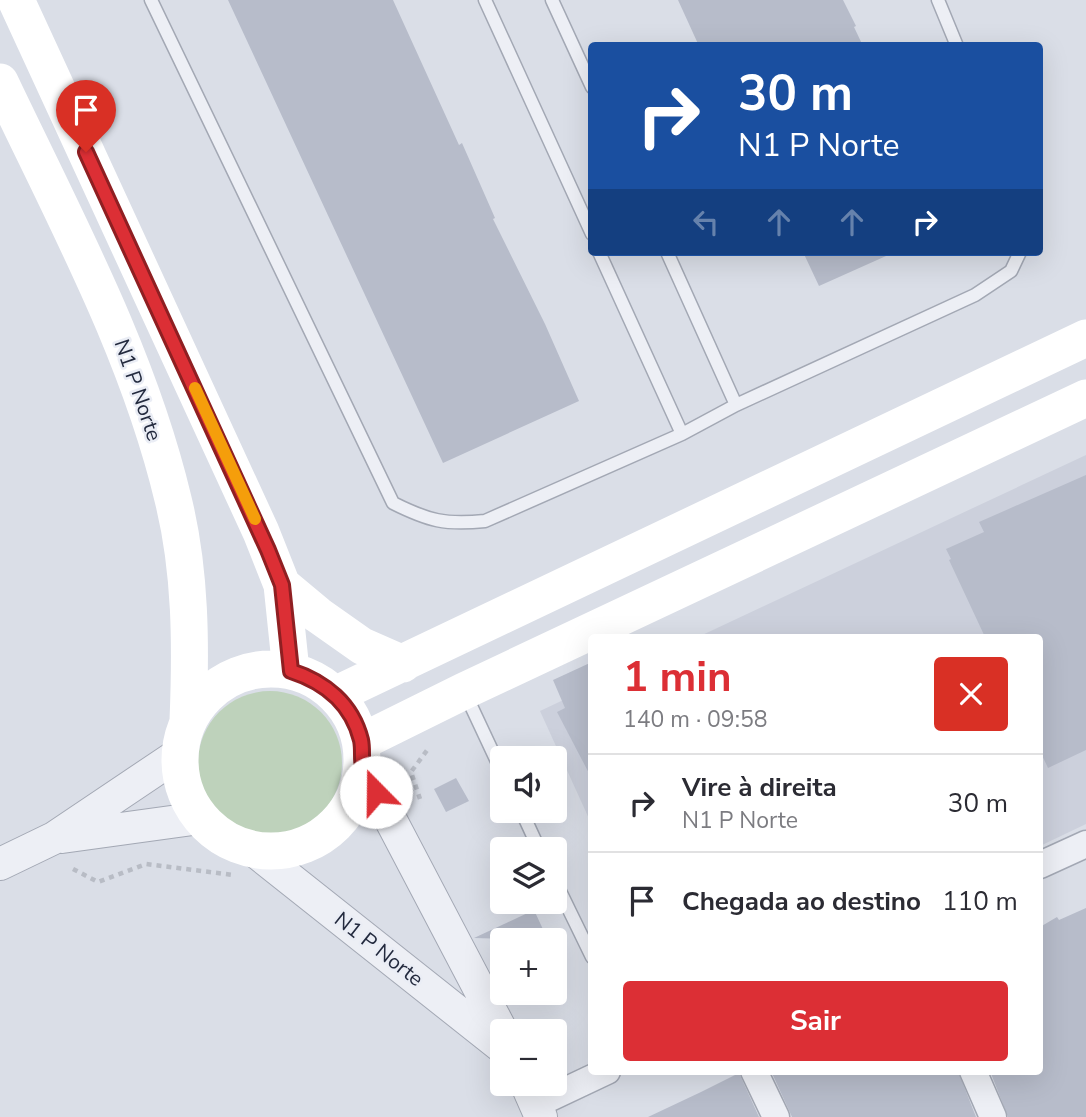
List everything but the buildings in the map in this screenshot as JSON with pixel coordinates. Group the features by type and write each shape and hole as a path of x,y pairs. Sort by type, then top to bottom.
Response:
{"main road":[{"path":"16,0 261,532 282,585 291,671"},
{"name":"N1 P Norte","path":"0,82 111,315 147,411 170,487 186,579 191,649 184,737"},
{"path":"335,695 1086,338"},
{"path":"362,754 464,691 1086,398"},
{"path":"282,585 362,646 403,664"},
{"path":"261,670 291,671 307,676 335,695 356,724 362,754 356,797 339,822 315,841 250,864 200,818 183,788 184,737 206,696 231,678 261,670"}],"street":[{"path":"0,864 54,838 184,737"},
{"path":"362,754 495,1019"},
{"path":"54,838 200,818"},
{"path":"1043,864 1086,844"},
{"name":"N1 P Norte","path":"250,864 490,1038"},
{"path":"534,1102 598,1075"},
{"path":"756,1075 776,1117"},
{"path":"975,1075 993,1117"}],"lane":[{"path":"151,0 393,503 422,518 454,524 485,521 682,434 736,405 975,295 1011,271 1018,256"},
{"path":"485,0 588,225"},
{"path":"552,0 588,78"},
{"path":"938,0 955,42"},
{"path":"602,256 682,434"},
{"path":"669,256 736,405"},
{"path":"464,691 490,746"},
{"path":"567,906 588,949"}],"path":[{"path":"422,806 411,772 430,744"},
{"path":"54,838 71,868 98,882 145,864 250,864"}],"shaded area":[{"path":"1086,455 1086,824 1043,845 1043,634 704,634"},
{"path":"588,688 588,816 567,770 567,746 556,746 540,711"}],"green space":[{"path":"270,691 298,696 321,712 337,735 342,763 337,791 321,814 298,830 270,835 242,830 219,814 203,791 198,763 203,735 219,712 242,696"}],"slow traffic":[{"path":"195,388 255,519"}],"route":[{"path":"86,152 261,532 282,585 291,671 322,684 347,708 362,742 363,767 376,792"}]}
